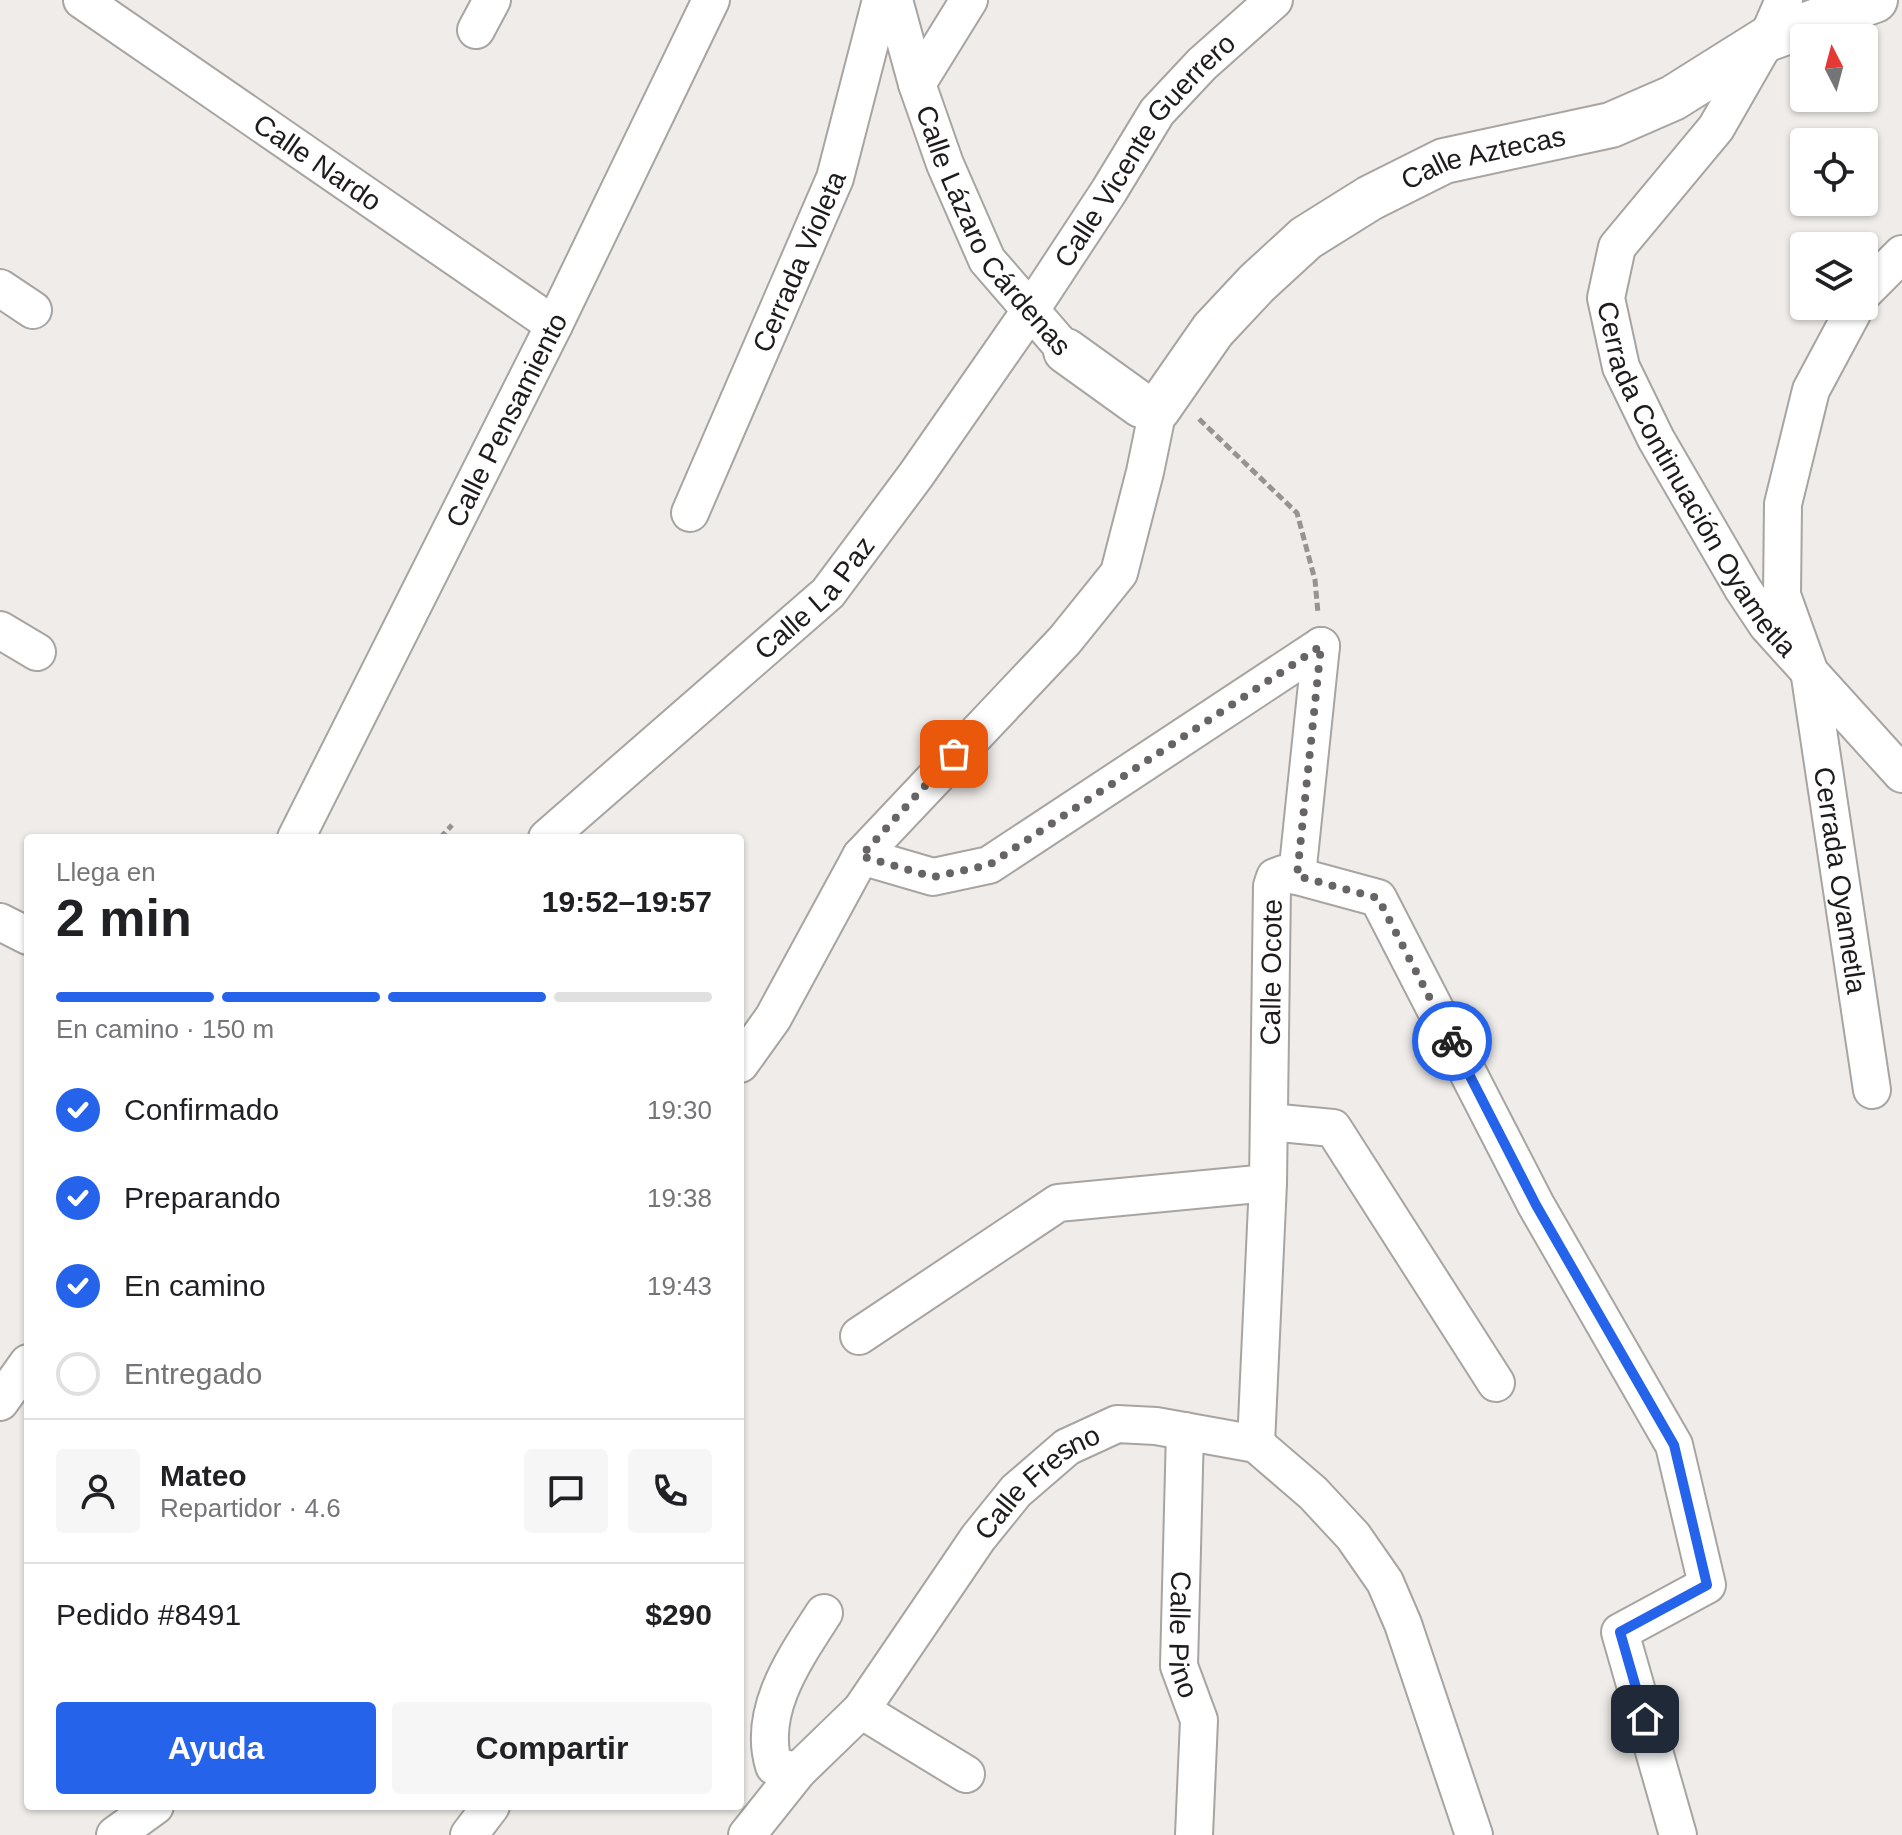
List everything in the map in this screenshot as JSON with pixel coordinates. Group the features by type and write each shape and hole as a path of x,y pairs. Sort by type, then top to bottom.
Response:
{"street":[{"name":"Calle Nardo","path":"82,0 554,325"},
{"name":"Calle Pensamiento","path":"298,834 554,325 711,0"},
{"name":"Cerrada Violeta","path":"690,513 835,178 881,0"},
{"name":"Calle Lázaro Cárdenas","path":"894,0 917,84 945,164 987,260 1066,351 1149,407"},
{"path":"917,84 969,0"},
{"name":"Calle Vicente Guerrero","path":"1030,311 1157,112 1202,64 1274,0"},
{"name":"Calle Aztecas","path":"1149,407 1257,283 1306,238 1370,198 1444,161 1611,125 1673,98 1776,20 1875,0"},
{"name":"Cerrada Continuación Oyametla","path":"1776,20 1716,128 1617,247 1606,298 1621,367 1656,439 1751,601 1767,625 1902,774"},
{"path":"1878,278 1902,254"},
{"path":"0,288 33,310"},
{"name":"Calle La Paz","path":"552,834 828,593 916,475 1030,311"},
{"path":"1809,670 1782,595 1783,504 1811,390 1848,320"},
{"path":"744,1058 773,1018 861,856 1065,640 1119,573 1145,472 1149,407"},
{"path":"0,630 37,652"},
{"path":"861,856 933,877 989,865 1321,646"},
{"name":"Calle Ocote","path":"1256,1444 1268,1183 1272,886 1275,877 1283,874 1297,876 1321,646"},
{"name":"Cerrada Oyametla","path":"1809,670 1872,1090"},
{"path":"1297,876 1378,898 1536,1205 1674,1445 1707,1585 1620,1632 1678,1835"},
{"path":"0,922 24,934"},
{"path":"1269,1122 1333,1128 1496,1383"},
{"path":"859,1336 1058,1203 1268,1183"},
{"path":"0,1402 24,1369"},
{"name":"Calle Fresno","path":"747,1835 798,1771 861,1710 978,1538 1016,1491 1067,1447 1117,1424 1185,1431 1256,1444"},
{"name":"Calle Pino","path":"1185,1431 1179,1666 1199,1720 1194,1835"},
{"path":"1256,1444 1313,1493 1353,1536 1385,1582 1403,1624 1474,1835"},
{"path":"798,1771 774,1766 768,1745 773,1707 794,1659 824,1613"},
{"path":"861,1710 966,1774"},
{"path":"115,1835 149,1810"},
{"path":"469,1835 488,1810"}],"path":[{"path":"1149,407 1199,419 1297,513 1315,580 1321,646"},
{"path":"444,834 452,825"}],"way so far":[{"path":"954,754 861,856 933,877 989,865 1321,646 1297,876 1378,898 1452,1041"}],"route":[{"path":"1452,1041 1536,1205 1674,1445 1707,1585 1620,1632 1645,1719"}]}
